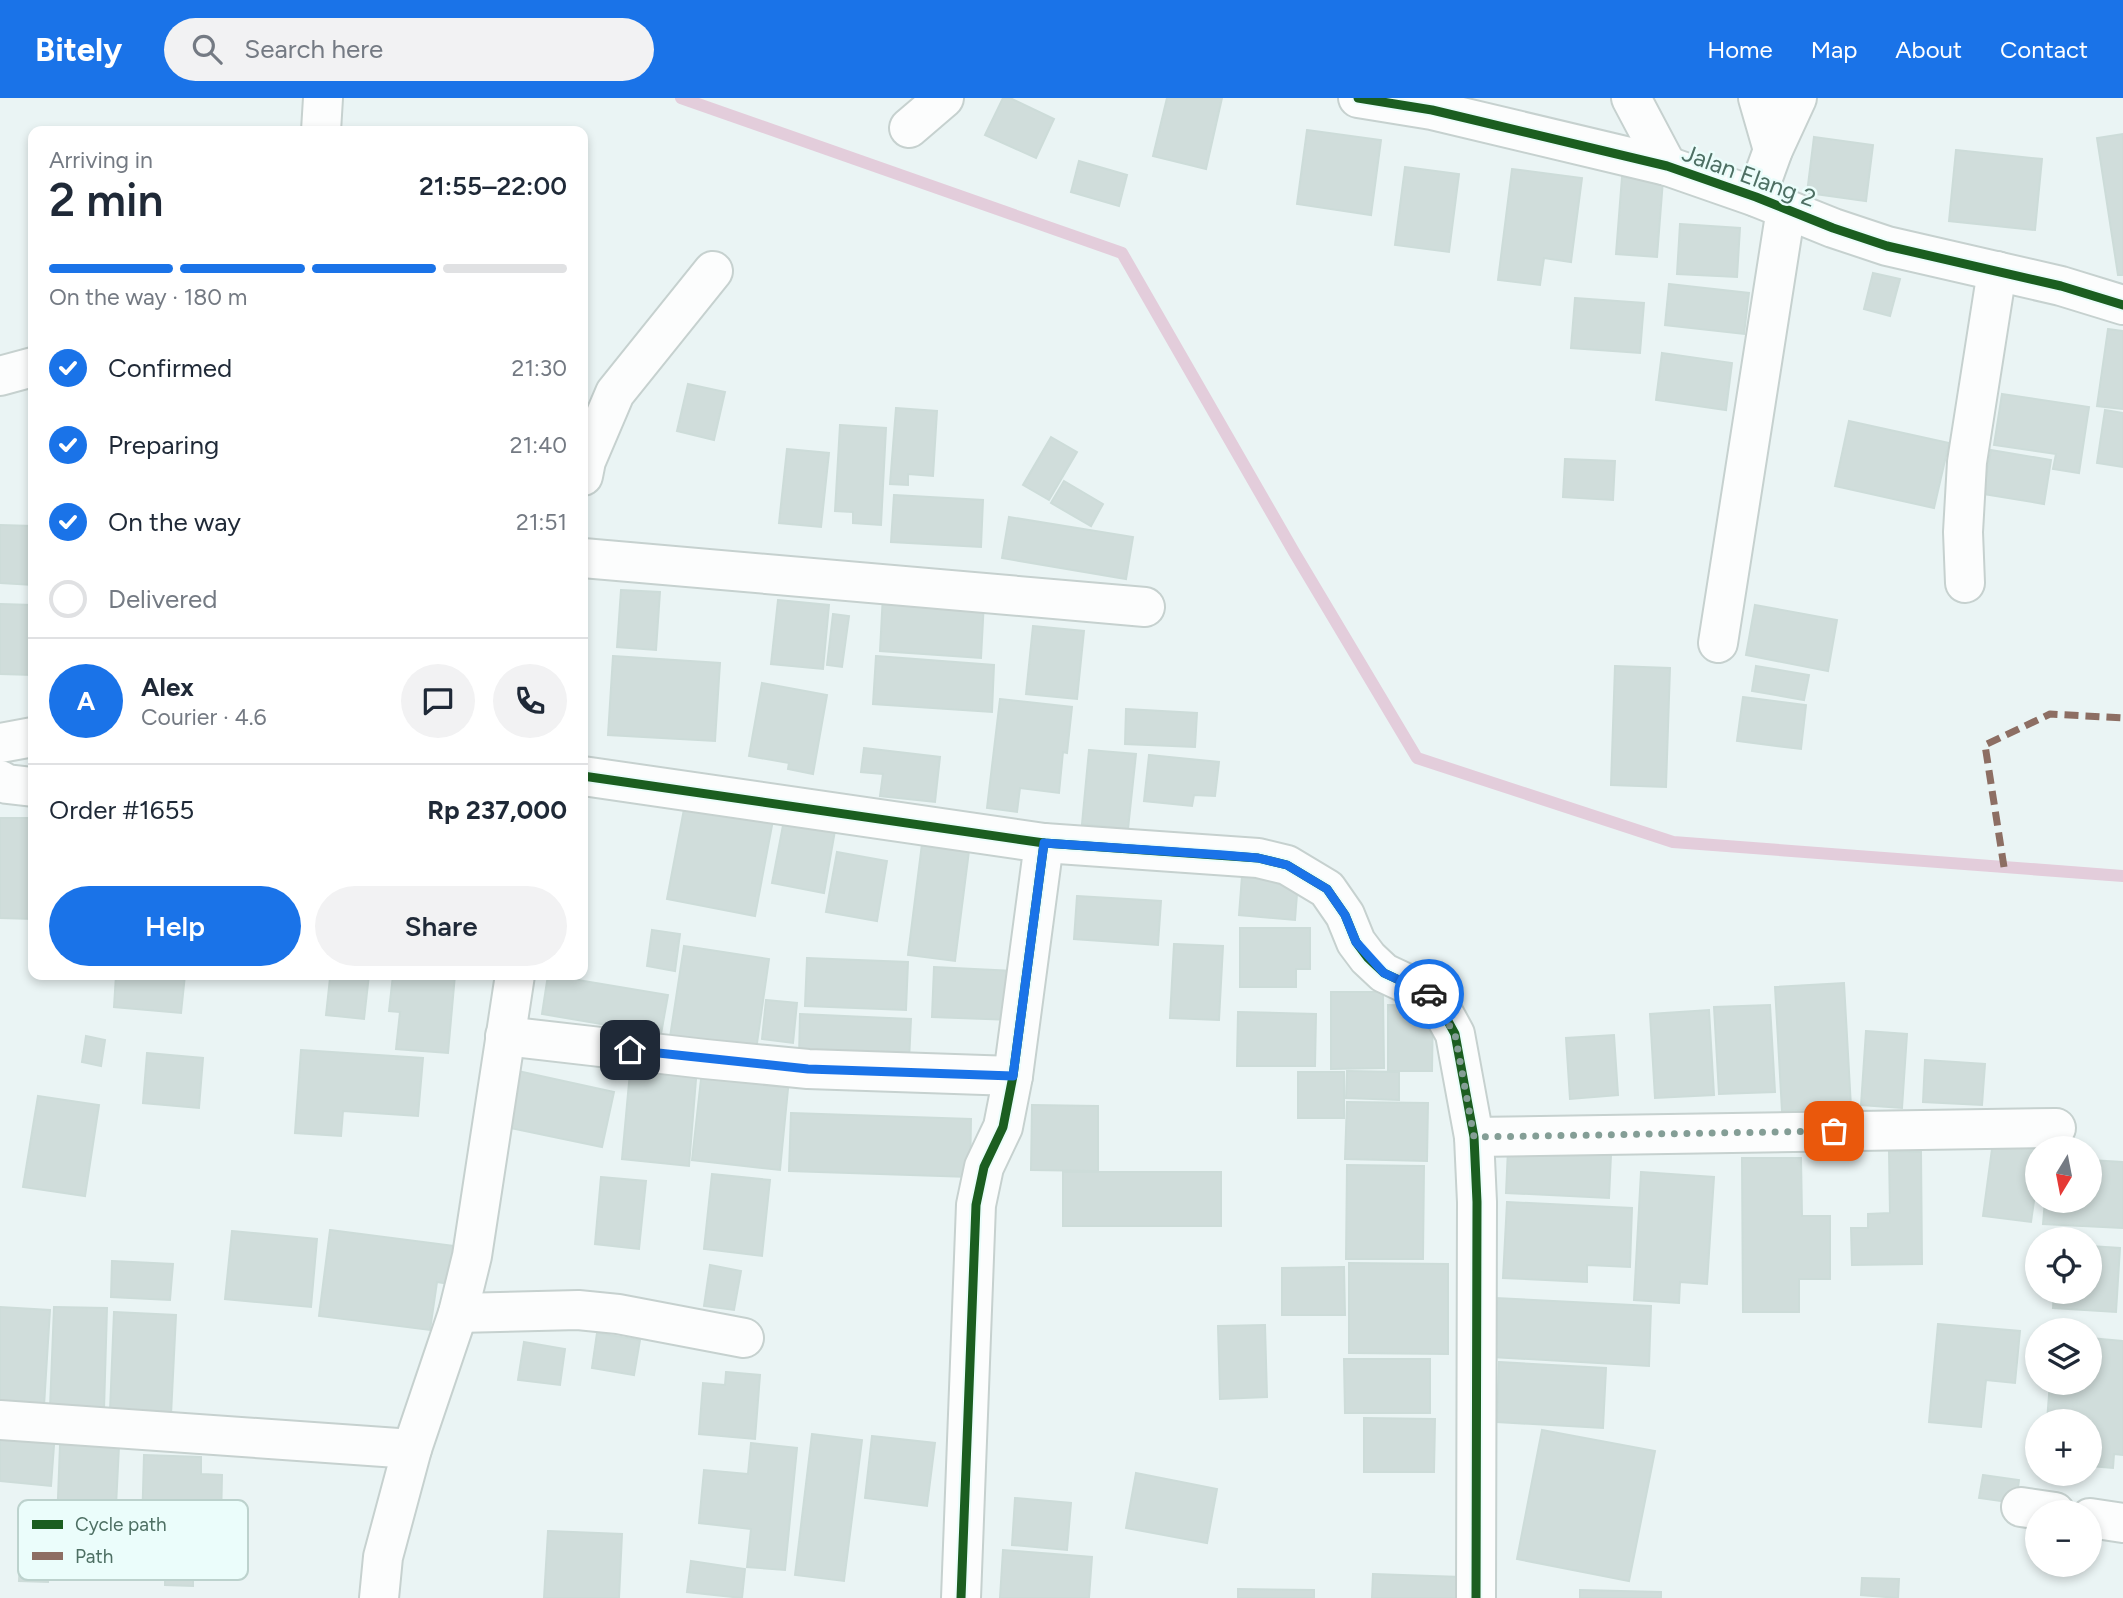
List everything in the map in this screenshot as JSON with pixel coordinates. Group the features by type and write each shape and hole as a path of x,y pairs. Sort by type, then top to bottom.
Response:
{"street":[{"path":"321,126 323,98"},
{"path":"909,128 944,98"},
{"name":"Jalan Elang 2","path":"1358,98 1432,104 1667,166 1887,246 2061,286 2123,305"},
{"path":"1631,98 1667,166"},
{"path":"1718,643 1771,203 1773,150 1758,98"},
{"path":"1773,150 1797,98"},
{"path":"588,456 615,393 713,271"},
{"path":"1965,583 1963,532 1967,462 1997,271"},
{"path":"0,376 28,368"},
{"path":"588,558 1145,607"},
{"path":"0,743 28,738"},
{"path":"588,777 1044,843 1258,858 1287,865 1327,889 1345,915 1356,942 1368,958 1384,973 1429,994 1455,1034 1474,1137 1477,1202 1476,1598"},
{"path":"0,779 7,784 28,786"},
{"path":"961,1598 976,1205 984,1167 1003,1127 1013,1076 1044,843"},
{"path":"379,1598 383,1557 412,1449 458,1313 472,1256 514,980"},
{"path":"505,1036 808,1069 1013,1076"},
{"path":"1474,1137 2056,1128"},
{"path":"458,1313 578,1310 618,1314 744,1338"},
{"path":"0,1420 412,1449"},
{"path":"2102,1520 2123,1523"}],"building":[{"path":"1003,98 1010,98 1054,119 1036,158 985,135"},
{"path":"1167,98 1222,98 1206,169 1153,156"},
{"path":"1307,130 1381,140 1371,215 1297,204"},
{"path":"2123,134 2123,275 2118,275 2097,138"},
{"path":"1814,137 1873,145 1866,201 1807,193"},
{"path":"1956,150 2042,159 2035,230 1949,221"},
{"path":"1079,161 1127,175 1119,206 1071,192"},
{"path":"1405,167 1459,174 1449,252 1395,245"},
{"path":"1512,169 1582,178 1571,262 1544,258 1540,285 1498,280"},
{"path":"1622,177 1663,180 1657,257 1616,254"},
{"path":"1680,224 1740,228 1737,277 1677,274"},
{"path":"1873,273 1900,279 1890,316 1864,309"},
{"path":"1669,284 1749,293 1744,334 1665,325"},
{"path":"1575,298 1644,303 1640,353 1571,348"},
{"path":"2108,329 2123,331 2123,409 2097,406"},
{"path":"1662,353 1732,363 1726,410 1656,400"},
{"path":"688,384 725,392 714,440 677,431"},
{"path":"2002,394 2089,407 2079,473 2053,469 2056,454 1994,445"},
{"path":"896,408 937,411 933,476 908,474 908,485 890,484"},
{"path":"2105,410 2123,413 2123,467 2097,463"},
{"path":"1849,421 1949,443 1934,508 1835,486"},
{"path":"840,425 886,428 881,525 853,523 853,512 835,511"},
{"path":"1051,437 1077,452 1049,500 1023,485"},
{"path":"787,449 829,453 821,527 779,523"},
{"path":"1991,450 2051,460 2044,504 1983,494"},
{"path":"1565,459 1615,461 1613,500 1563,497"},
{"path":"1064,481 1103,504 1091,526 1051,503"},
{"path":"894,495 983,500 981,547 891,542"},
{"path":"1009,517 1133,537 1126,579 1002,558"},
{"path":"0,525 28,526 28,585 0,583"},
{"path":"621,590 660,592 656,650 617,647"},
{"path":"883,594 984,601 981,658 880,651"},
{"path":"778,600 829,605 823,669 771,664"},
{"path":"0,604 28,605 28,675 0,674"},
{"path":"1755,605 1837,620 1828,671 1746,655"},
{"path":"833,614 849,616 842,667 827,665"},
{"path":"1033,626 1084,631 1077,699 1026,694"},
{"path":"613,656 720,663 715,741 608,735"},
{"path":"876,656 994,665 992,712 873,704"},
{"path":"1615,666 1670,668 1666,787 1611,785"},
{"path":"1756,666 1809,675 1804,700 1752,691"},
{"path":"762,683 827,695 813,774 788,769 789,763 749,756"},
{"path":"1743,697 1806,705 1801,749 1737,741"},
{"path":"1000,699 1072,707 1067,753 1063,752 1059,793 1020,788 1017,812 987,808"},
{"path":"1126,709 1197,713 1195,747 1125,744"},
{"path":"864,748 940,757 935,802 880,796 883,774 861,772"},
{"path":"1089,750 1136,754 1128,829 1082,824"},
{"path":"1149,755 1219,762 1215,796 1194,795 1192,806 1144,801"},
{"path":"685,804 773,820 755,916 667,899"},
{"path":"785,815 836,825 824,893 772,883"},
{"path":"0,818 28,818 28,919 0,918"},
{"path":"923,836 970,843 955,961 908,955"},
{"path":"837,852 887,861 877,921 826,912"},
{"path":"1242,876 1298,881 1295,920 1239,915"},
{"path":"1077,896 1161,901 1158,945 1074,939"},
{"path":"1240,928 1310,928 1310,969 1296,969 1296,987 1240,987"},
{"path":"652,930 680,934 675,971 647,966"},
{"path":"1174,944 1223,946 1219,1020 1170,1018"},
{"path":"684,946 769,959 756,1050 670,1037"},
{"path":"807,958 908,962 906,1010 805,1006"},
{"path":"934,967 1014,971 1012,1020 932,1017"},
{"path":"116,980 184,980 181,1013 114,1007"},
{"path":"330,980 368,980 364,1019 326,1015"},
{"path":"392,980 455,980 448,1053 396,1049 400,1012 389,1011"},
{"path":"547,980 578,980 668,995 661,1034 542,1014"},
{"path":"1844,983 1851,1107 1782,1111 1775,987"},
{"path":"1331,992 1383,992 1384,1068 1331,1069"},
{"path":"766,1000 797,1003 793,1043 762,1039"},
{"path":"1388,1005 1433,1006 1432,1071 1388,1071"},
{"path":"1770,1005 1775,1092 1719,1094 1714,1007"},
{"path":"1709,1010 1714,1095 1655,1098 1650,1014"},
{"path":"1238,1012 1316,1014 1315,1066 1237,1066"},
{"path":"800,1014 911,1019 909,1061 799,1057"},
{"path":"1866,1031 1907,1034 1902,1108 1861,1105"},
{"path":"1614,1035 1618,1095 1570,1099 1566,1038"},
{"path":"86,1036 105,1040 101,1066 82,1062"},
{"path":"301,1050 423,1058 418,1116 343,1111 341,1136 295,1133"},
{"path":"147,1053 203,1058 199,1108 143,1103"},
{"path":"1925,1060 1985,1064 1982,1105 1923,1102"},
{"path":"631,1061 697,1067 689,1166 622,1159"},
{"path":"702,1070 789,1079 780,1170 692,1160"},
{"path":"518,1071 614,1092 602,1147 506,1127"},
{"path":"1347,1071 1399,1072 1399,1100 1346,1098"},
{"path":"1298,1072 1344,1072 1344,1118 1298,1118"},
{"path":"38,1096 99,1105 85,1196 23,1187"},
{"path":"1347,1102 1428,1103 1427,1161 1345,1159"},
{"path":"1032,1105 1098,1106 1098,1171 1031,1170"},
{"path":"791,1113 971,1119 970,1177 789,1171"},
{"path":"1994,1134 2025,1138 2025,1213 2032,1213 2031,1222 1983,1216"},
{"path":"1508,1149 1611,1155 1609,1198 1506,1193"},
{"path":"1889,1151 1921,1152 1922,1264 1852,1265 1851,1228 1868,1228 1868,1214 1890,1213"},
{"path":"1742,1158 1801,1158 1802,1216 1830,1216 1830,1279 1799,1279 1799,1312 1743,1312"},
{"path":"2102,1161 2123,1162 2123,1228 2043,1224 2044,1213 2102,1213"},
{"path":"1347,1165 1424,1166 1423,1259 1346,1259"},
{"path":"1063,1172 1221,1172 1221,1226 1063,1226"},
{"path":"1641,1172 1714,1177 1707,1284 1680,1282 1679,1303 1634,1300"},
{"path":"712,1174 770,1180 762,1256 704,1249"},
{"path":"601,1177 646,1181 639,1249 595,1244"},
{"path":"1507,1202 1632,1208 1630,1267 1587,1265 1587,1282 1503,1278"},
{"path":"330,1230 455,1246 450,1284 437,1282 430,1330 319,1316"},
{"path":"232,1231 317,1239 311,1307 225,1299"},
{"path":"2102,1247 2120,1248 2116,1312 2053,1308 2053,1304 2102,1304"},
{"path":"112,1261 173,1264 170,1300 111,1297"},
{"path":"1349,1263 1448,1264 1448,1354 1349,1353"},
{"path":"710,1265 741,1271 734,1310 704,1306"},
{"path":"1344,1267 1345,1315 1282,1315 1282,1268"},
{"path":"1495,1298 1651,1306 1649,1366 1492,1357"},
{"path":"0,1307 50,1310 44,1406 0,1403"},
{"path":"54,1307 107,1308 104,1410 50,1408"},
{"path":"114,1312 176,1315 171,1415 110,1411"},
{"path":"1938,1324 2020,1331 2015,1383 1986,1380 1981,1427 1929,1422"},
{"path":"1265,1325 1267,1397 1220,1399 1218,1326"},
{"path":"597,1333 640,1340 634,1375 592,1368"},
{"path":"2102,1339 2123,1341 2123,1455 2114,1454 2113,1468 2102,1467 2102,1409 2048,1409 2049,1395 2102,1395"},
{"path":"524,1342 565,1349 560,1385 518,1380"},
{"path":"1344,1359 1430,1359 1430,1413 1345,1413"},
{"path":"1499,1362 1606,1368 1603,1428 1497,1422"},
{"path":"726,1372 760,1375 755,1439 699,1434 703,1383 725,1385"},
{"path":"1364,1418 1435,1419 1434,1472 1364,1472"},
{"path":"0,1427 55,1432 51,1486 0,1481"},
{"path":"1542,1430 1655,1451 1629,1581 1517,1559"},
{"path":"812,1434 862,1440 844,1581 795,1575"},
{"path":"872,1436 935,1443 927,1506 865,1498"},
{"path":"751,1443 797,1448 785,1570 747,1567 751,1529 699,1523 704,1470 748,1474"},
{"path":"60,1445 119,1446 116,1500 58,1500"},
{"path":"144,1455 201,1457 201,1474 222,1475 221,1500 143,1500"},
{"path":"1136,1473 1217,1489 1207,1543 1126,1528"},
{"path":"1983,1475 2019,1480 2016,1503 1979,1498"},
{"path":"1015,1498 1071,1503 1067,1550 1012,1545"},
{"path":"548,1531 622,1534 619,1598 544,1598"},
{"path":"1003,1550 1092,1557 1089,1598 1000,1598"},
{"path":"691,1561 745,1569 742,1598 687,1592"},
{"path":"1373,1574 1461,1577 1460,1598 1372,1598"},
{"path":"1862,1578 1899,1579 1898,1598 1861,1595"},
{"path":"19,1580 48,1580 48,1582"},
{"path":"165,1580 193,1580 193,1586 165,1585"},
{"path":"1238,1589 1314,1590 1314,1598 1238,1598"},
{"path":"1580,1590 1661,1592 1661,1598 1580,1598"}],"waterway":[{"path":"681,98 1122,253 1294,552 1417,758 1673,842 2123,876"}],"marked path":[{"path":"2004,867 1985,745 2050,714 2123,718"}],"cycle path":[{"path":"1358,98 1432,110 1667,166 1887,246 2061,286 2123,305"},
{"path":"588,777 1044,843 1258,858 1287,865 1327,889 1345,915 1356,942 1368,958 1384,973 1429,994 1455,1034 1474,1137 1477,1202 1476,1598"},
{"path":"961,1598 976,1205 984,1167 1003,1127 1013,1076 1044,843"}],"way so far":[{"path":"1429,994 1455,1034 1474,1137 1834,1131"}],"route":[{"path":"630,1050 808,1069 1013,1076 1044,843 1258,858 1287,865 1327,889 1345,915 1356,942 1384,973 1429,994"}]}
